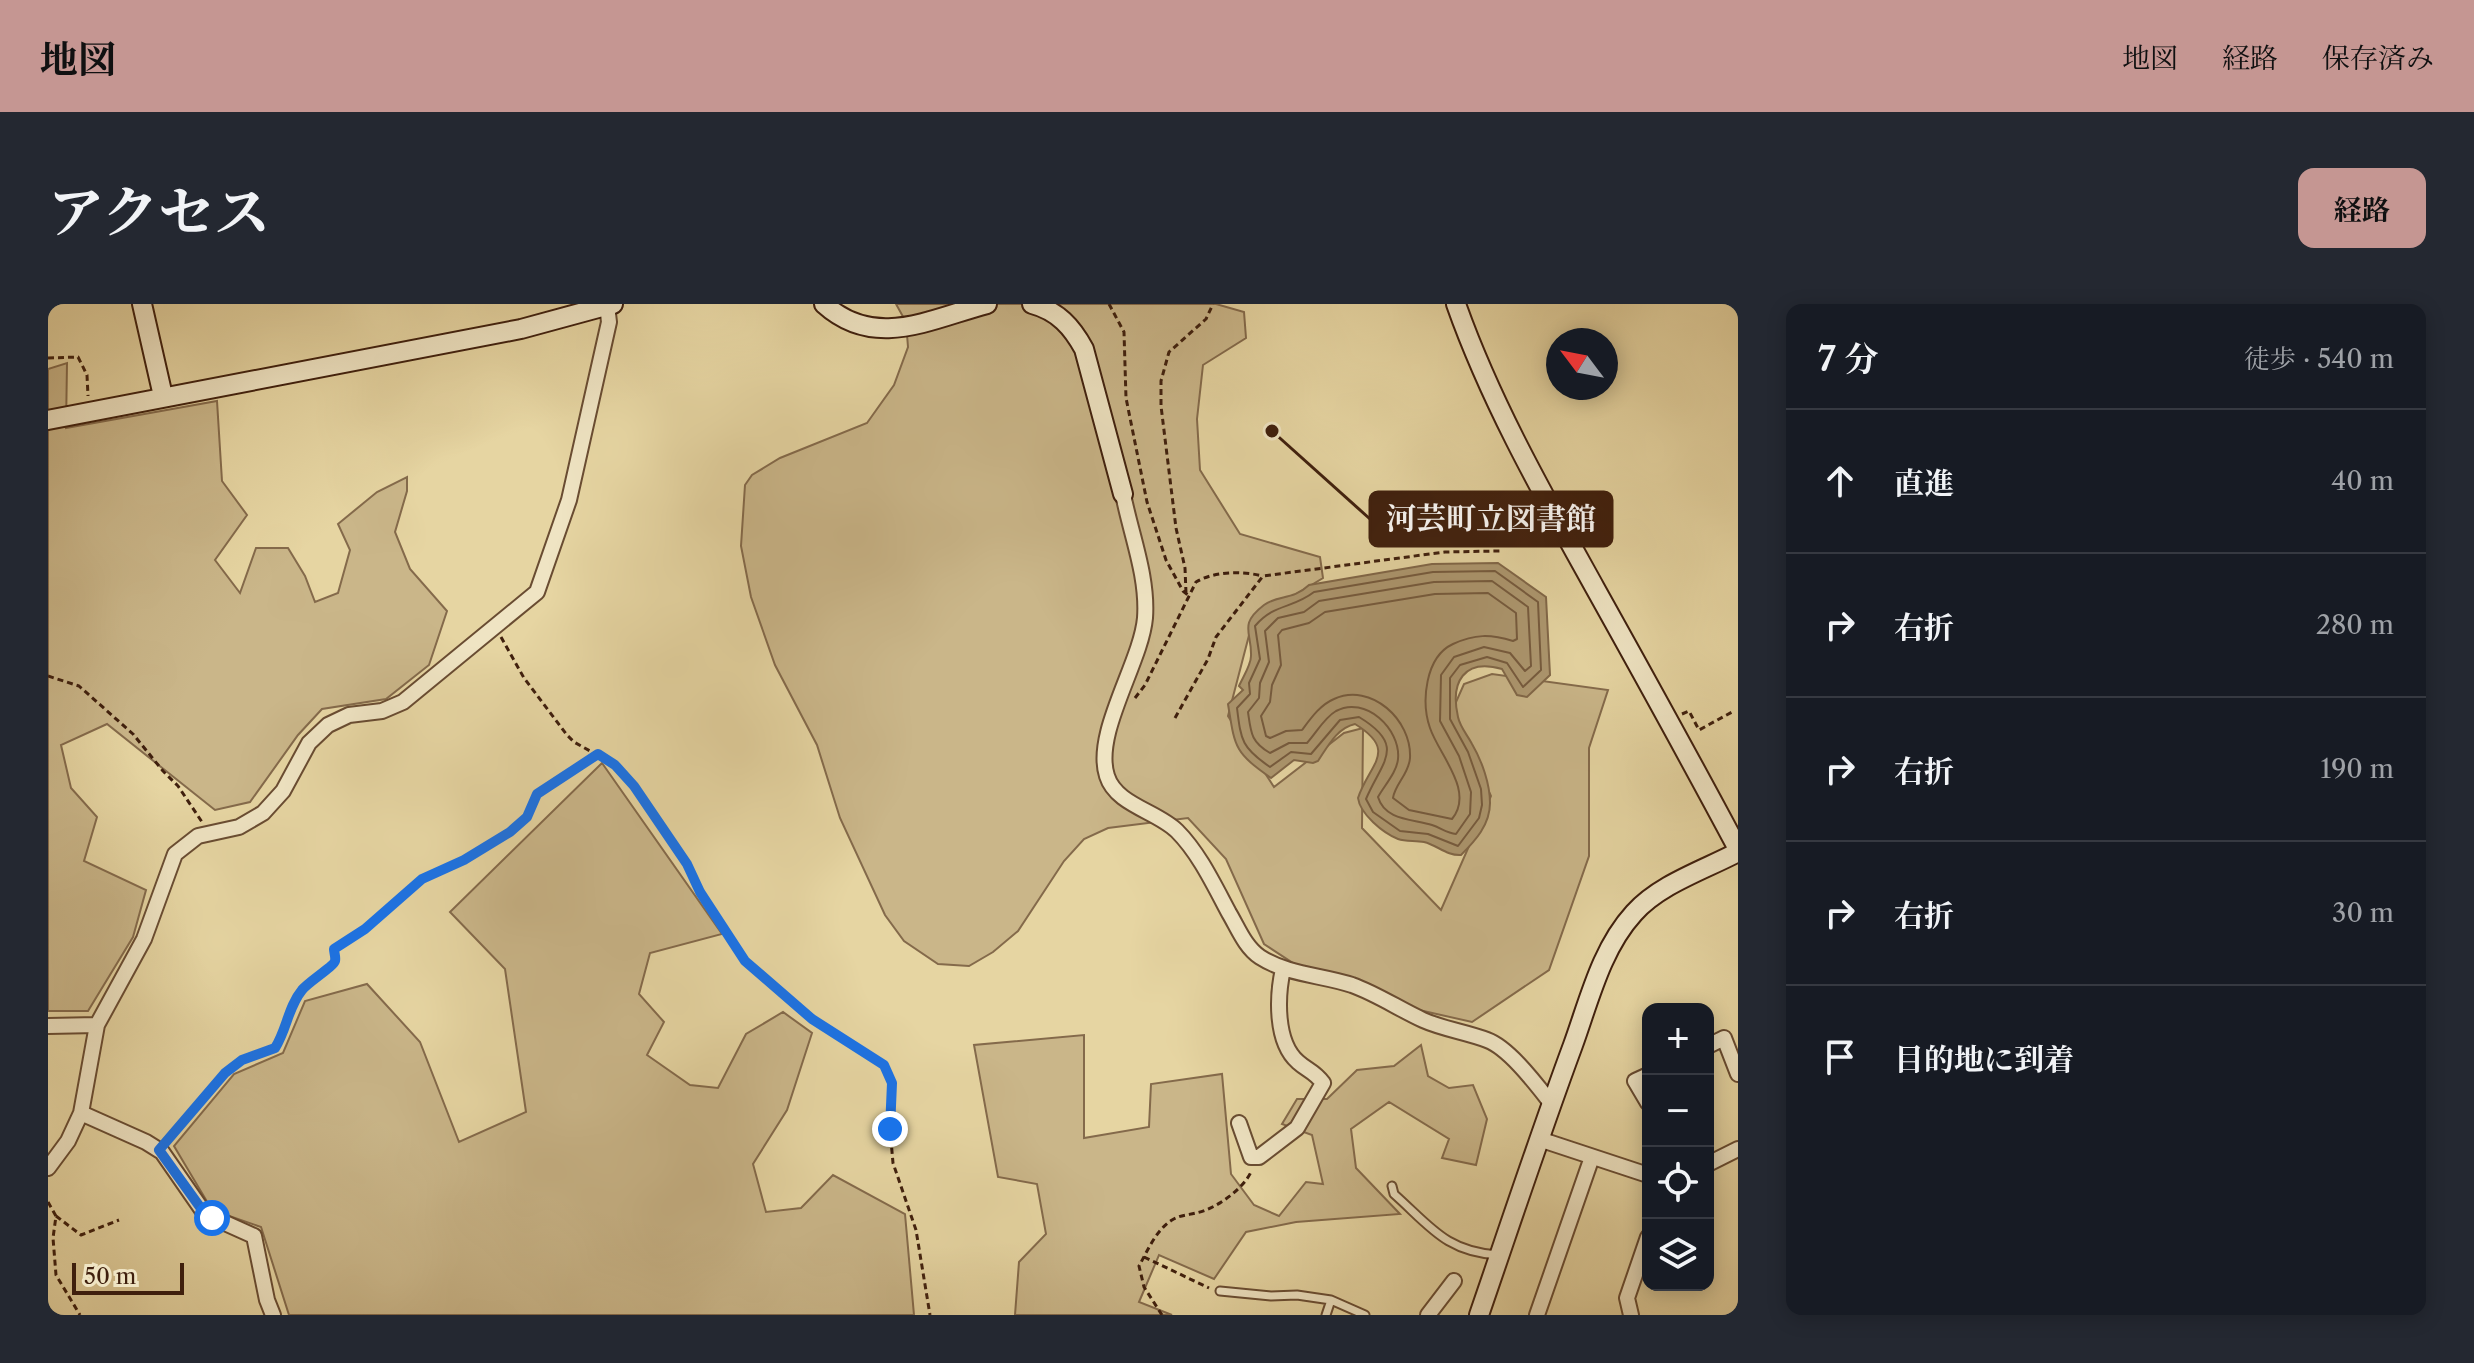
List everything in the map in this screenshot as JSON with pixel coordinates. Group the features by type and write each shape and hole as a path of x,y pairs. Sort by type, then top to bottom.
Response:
{"street":[{"path":"142,304 163,396"},
{"path":"824,304 856,325 886,330 987,304"},
{"path":"1032,304 1060,317 1074,331 1084,349 1146,587 1145,621 1140,643 1105,747 1106,774 1110,783 1120,795 1176,830 1194,853 1252,951 1283,969 1354,986 1429,1023 1489,1040 1518,1065 1551,1103"},
{"path":"1456,304 1502,413 1738,850 1656,894 1634,913 1604,960 1551,1103 1479,1315"},
{"path":"48,420 521,329 610,305 609,322 569,500 542,582 530,599 393,708 349,715 328,725 309,743 283,791 263,813 239,827 205,834 181,846 170,861 144,939 97,1025 81,1113 68,1141 48,1168"},
{"path":"1239,1123 1251,1157 1256,1157 1297,1128 1323,1083 1314,1071 1298,1062 1285,1042 1278,992 1283,969"},
{"path":"48,1026 97,1025"},
{"path":"1714,1043 1724,1038 1738,1074"},
{"path":"1642,1078 1635,1081 1642,1093"},
{"path":"81,1113 159,1150 205,1214 254,1236 273,1315"},
{"path":"1539,1139 1642,1173"},
{"path":"1714,1161 1738,1149"},
{"path":"1537,1315 1592,1157"},
{"path":"1631,1315 1627,1298 1642,1254"},
{"path":"1428,1315 1454,1281"}],"lane":[{"path":"1392,1186 1394,1194 1450,1245 1482,1254 1499,1255"},
{"path":"1220,1291 1331,1300 1365,1315"},
{"path":"1326,1315 1331,1300"}],"path":[{"path":"1109,304 1124,332 1126,398 1147,502 1166,560 1188,595"},
{"path":"1188,595 1176,528 1161,406 1161,381 1169,352 1206,319 1213,304"},
{"path":"48,358 74,356 81,360 87,375 89,412"},
{"path":"1119,702 1128,703 1138,696 1188,595 1196,582 1204,577 1250,573 1263,576 1445,552 1500,551"},
{"path":"1175,718 1208,659 1216,637 1263,576"},
{"path":"495,627 524,678 574,742 615,765 634,786 687,864 700,892 745,961 812,1019 884,1065 892,1083 890,1129 893,1163 916,1230 930,1315"},
{"path":"48,676 79,686 133,734 178,786 205,834"},
{"path":"1682,714 1689,711 1699,730 1734,711"},
{"path":"159,1150 225,1073 242,1060 275,1048 286,1026 292,1002 312,978 333,966 334,949 365,929 422,879 464,860 510,832 527,817 537,794 598,754"},
{"path":"1162,1315 1144,1287 1139,1266 1158,1233 1171,1220 1199,1213 1228,1197 1249,1176 1256,1157"},
{"path":"48,1202 56,1216 81,1235 119,1220"},
{"path":"56,1216 53,1238 56,1275 80,1315"},
{"path":"1144,1257 1198,1285 1220,1291"}],"shaded area":[{"path":"896,304 1216,304 1244,312 1246,338 1203,365 1197,419 1200,470 1240,534 1320,557 1323,578 1253,620 1228,716 1274,787 1344,733 1363,728 1362,828 1441,910 1491,796 1452,711 1464,684 1492,674 1608,690 1589,748 1589,856 1549,970 1472,1022 1322,982 1264,944 1226,859 1188,818 1108,828 1084,839 1064,861 1018,931 993,952 969,966 938,964 904,941 885,915 840,818 817,745 775,665 751,597 741,546 745,485 752,475 780,458 867,423 894,385 908,347 906,322"},
{"path":"67,363 66,428 217,401 222,481 247,515 215,560 240,593 256,548 288,548 305,576 315,602 338,593 350,550 338,524 377,492 407,477 407,491 395,532 410,569 447,611 429,665 386,699 322,709 298,735 250,802 215,810 107,724 61,745 71,788 97,817 84,861 146,890 133,937 88,1011 48,1011 48,369"},
{"path":"602,763 722,934 650,953 639,994 664,1022 647,1055 690,1085 718,1088 746,1034 783,1012 812,1033 787,1110 753,1164 766,1212 801,1208 833,1175 905,1214 914,1315 289,1315 261,1227 212,1210 174,1146 234,1074 283,1053 305,1001 367,984 420,1042 459,1142 526,1112 505,969 450,912"},
{"path":"1084,1035 1084,1138 1149,1127 1151,1084 1222,1074 1231,1174 1254,1205 1279,1216 1306,1182 1323,1184 1312,1135 1282,1124 1297,1099 1327,1099 1357,1070 1394,1066 1421,1045 1428,1076 1449,1088 1473,1085 1487,1119 1476,1165 1442,1158 1449,1139 1389,1102 1351,1129 1356,1168 1400,1214 1296,1222 1246,1232 1214,1279 1159,1255 1139,1302 1172,1315 1015,1315 1019,1262 1046,1234 1037,1184 998,1177 974,1045"}],"water":[{"path":"1498,563 1546,597 1550,675 1527,697 1517,695 1502,669 1489,666 1469,670 1458,684 1458,717 1482,765 1490,803 1485,825 1461,855 1424,842 1398,839 1379,828 1368,816 1358,798 1378,750 1376,742 1355,724 1338,734 1318,761 1294,760 1271,778 1243,755 1232,730 1228,704 1243,690 1239,686 1251,656 1249,624 1264,605 1297,593 1309,585 1432,564"}],"place":[{"name":"河芸町立図書館","path":"1272,431"}],"route":[{"path":"212,1218 205,1214 182,1185 159,1150 225,1073 242,1060 275,1048 286,1026 292,1002 312,978 333,966 334,949 365,929 422,879 464,860 510,832 527,817 537,794 598,754 615,765 634,786 687,864 700,892 745,961 812,1019 884,1065 892,1083 890,1129"}]}
